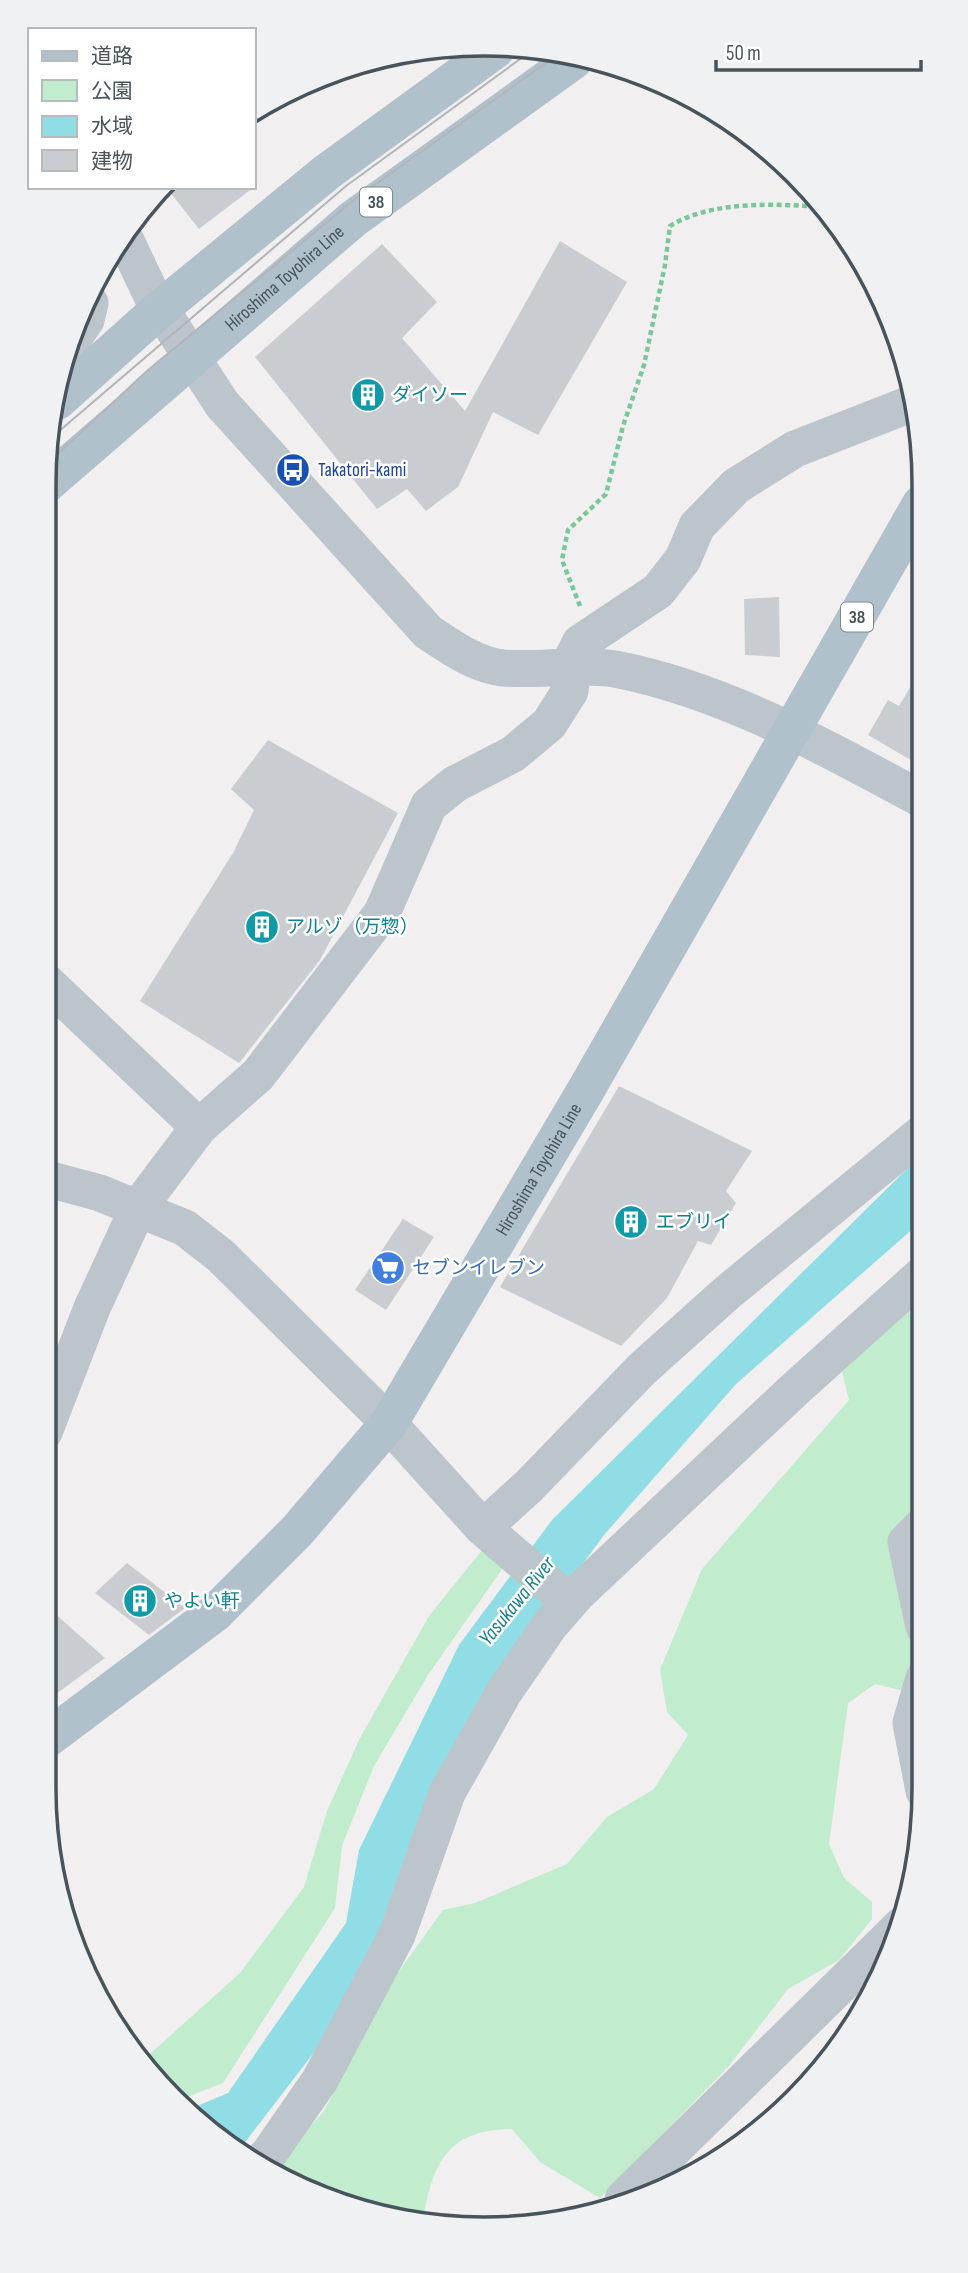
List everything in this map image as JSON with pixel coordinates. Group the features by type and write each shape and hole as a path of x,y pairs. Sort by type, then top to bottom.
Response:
{"main road":[{"path":"66,393 160,309 327,172 487,56"},
{"name":"Hiroshima Toyohira Line","path":"56,475 189,357 353,219 568,64"},
{"name":"Hiroshima Toyohira Line","path":"56,1732 215,1614 297,1531 388,1423 587,1088 912,520"}],"street":[{"path":"128,246 160,309 222,404 428,632 464,657 502,668 576,655 658,591 683,559 697,526 736,486 795,449 905,407"},
{"path":"576,655 613,669 680,688 793,730 912,794"},
{"path":"56,1401 92,1308 138,1208 199,1127 258,1075 382,913 429,805 455,785 513,754 549,724 570,691 576,655"},
{"path":"56,991 199,1127"},
{"path":"486,1531 642,1369 728,1292 912,1141"},
{"path":"56,1181 100,1193 185,1228 221,1256 388,1423 486,1531 568,1594"},
{"path":"266,2157 320,2080 397,1935 453,1782 504,1692 568,1594 912,1284"},
{"path":"912,1536 906,1542 912,1570"},
{"path":"632,2190 882,1944"}],"path":[{"path":"576,655 584,618 562,560 568,530 606,494 623,426 644,365 665,265 670,226 685,217 721,210 779,204 809,206"}],"green space":[{"path":"912,1304 912,1693 875,1684 848,1703 829,1844 844,1878 872,1902 872,1919 839,1960 788,1989 728,2067 600,2198 540,2162 512,2129 471,2136 446,2154 431,2184 424,2212 346,2194 277,2164 324,2111 392,1981 443,1910 475,1903 567,1864 607,1817 654,1789 688,1735 667,1712 660,1670 702,1569 849,1400 842,1372"},
{"path":"487,1544 503,1568 428,1675 374,1766 342,1846 335,1908 223,2083 187,2097 148,2055 240,1973 304,1887 327,1811 360,1738 429,1616"}],"water":[{"name":"Yasukawa River","path":"912,1164 912,1230 736,1384 604,1535 491,1687 390,1916 342,2016 244,2144 197,2106 228,2093 346,1923 359,1850 459,1645 552,1520"}],"building":[{"path":"174,189 251,189 199,229 170,193"},
{"path":"560,241 627,282 538,435 493,412 458,487 426,511 407,489 377,509 255,357 382,244 437,302 402,338 465,411"},
{"path":"779,597 780,657 745,655 744,599"},
{"path":"912,684 912,761 868,735 888,700 899,706"},
{"name":"アルゾ（万惣）","path":"268,740 398,813 320,960 239,1063 140,1001 233,853 254,810 231,789"},
{"name":"エブリイ","path":"619,1086 752,1151 726,1191 736,1203 711,1245 698,1241 667,1298 621,1346 500,1287"},
{"path":"403,1219 434,1237 386,1310 355,1290"},
{"name":"やよい軒","path":"127,1563 185,1608 149,1635 95,1593"},
{"path":"56,1615 105,1658 56,1694"}],"tram line":[{"path":"60,431 346,186 521,58"},
{"path":"57,455 148,370 355,199 548,61"}],"place":[{"name":"ダイソー","path":"368,395"},
{"name":"Takatori-kami","path":"293,470"},
{"name":"アルゾ（万惣）","path":"262,927"},
{"name":"エブリイ","path":"631,1222"},
{"name":"セブンイレブン","path":"388,1268"},
{"name":"やよい軒","path":"140,1601"}]}
